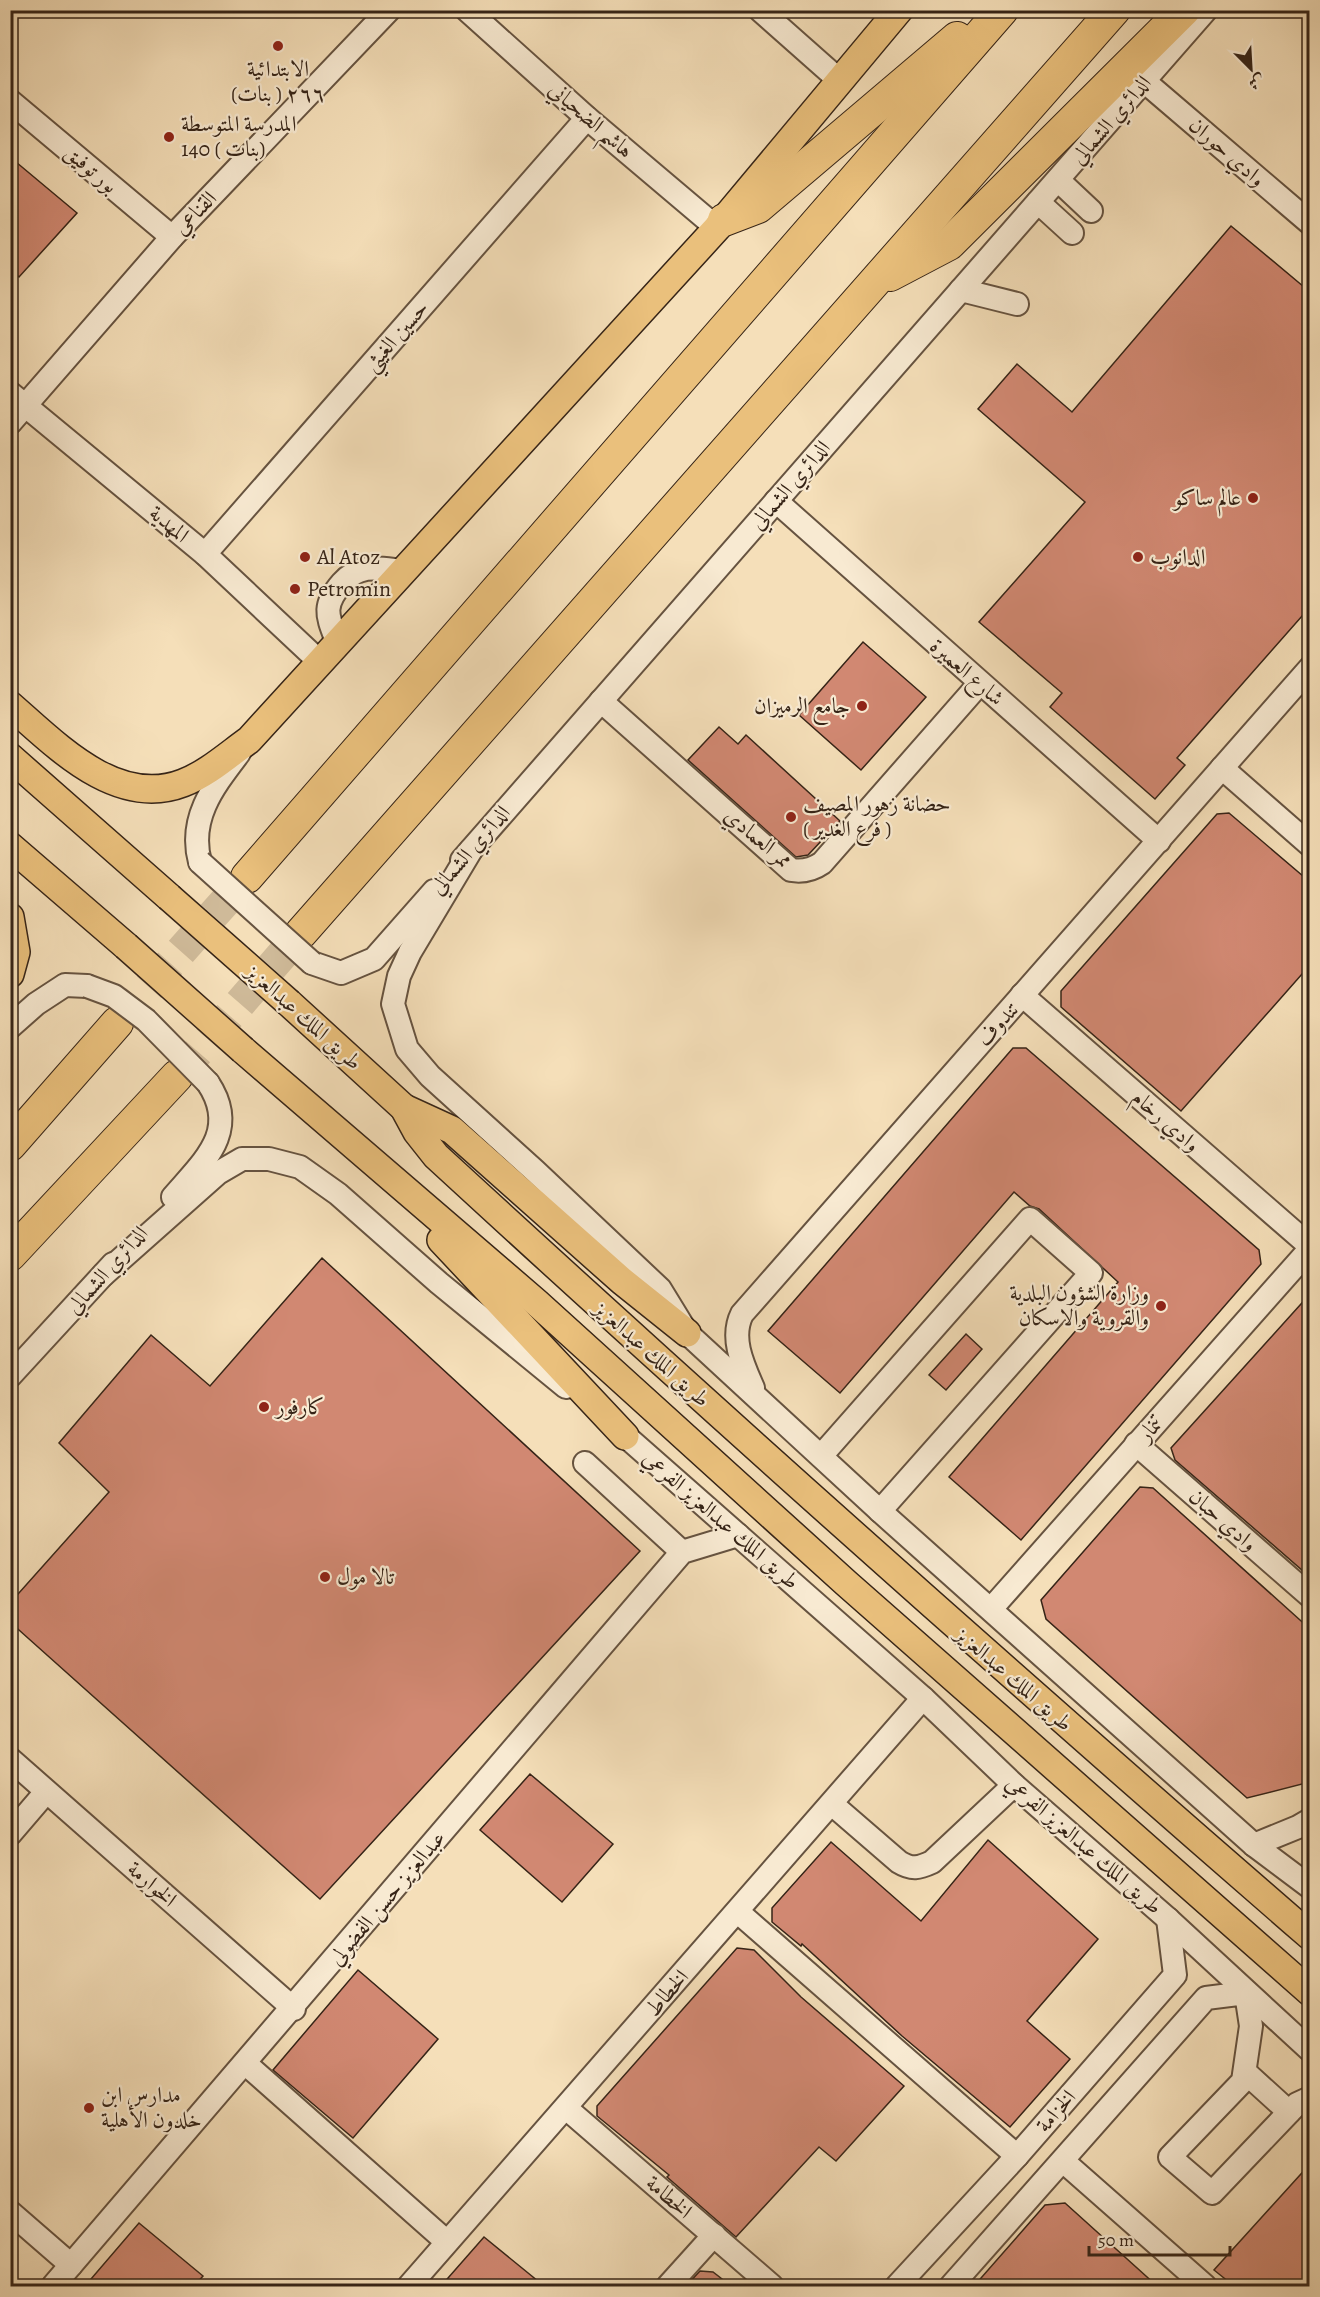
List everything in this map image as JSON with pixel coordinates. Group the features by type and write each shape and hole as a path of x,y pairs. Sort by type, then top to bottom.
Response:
{"highway":[{"path":"721,224 758,207 976,22 994,10"},
{"path":"247,877 1002,10"},
{"path":"301,933 1114,10"},
{"path":"873,284 949,244 1184,10"},
{"path":"10,1145 117,1023"},
{"path":"10,1255 177,1076"}],"main road":[{"path":"10,705 94,774 131,787 158,788 182,784 207,771 249,740 721,224 899,10"},
{"name":"طريق الملك عبدالعزيز","path":"10,757 289,1003 404,1108 417,1132 436,1156 616,1322 979,1649 1310,1936"},
{"name":"طريق الملك عبدالعزيز","path":"10,846 354,1148 537,1303 846,1583 1310,1992"},
{"path":"10,917 16,952 10,974"},
{"path":"404,1108 452,1130 622,1281 687,1333"},
{"path":"354,1148 626,1436"}],"street":[{"name":"القناعي","path":"10,423 18,399 389,10"},
{"name":"هاشم الضحياني","path":"467,10 587,118 721,224"},
{"path":"760,10 839,80"},
{"name":"الدائري الشمالي","path":"249,740 210,792 197,827 195,845 200,862 312,963 341,973 374,959 1206,10"},
{"name":"وادي حوران","path":"1144,81 1310,223"},
{"name":"بور توفيق","path":"10,101 172,237"},
{"name":"حسين الغيثي","path":"205,554 587,118"},
{"path":"1058,180 1091,211"},
{"path":"1038,202 1072,233"},
{"path":"961,290 1017,304"},
{"name":"المهدية","path":"18,399 329,653"},
{"name":"شارع العميرة","path":"776,501 1159,841"},
{"path":"329,653 328,606 330,597 346,578 368,569 405,571"},
{"name":"تندوف","path":"756,1395 744,1367 736,1337 736,1326 742,1314 1310,668"},
{"name":"ممر العمادي","path":"601,701 791,870 799,871 814,868 822,863 980,683"},
{"path":"1222,768 1310,845"},
{"path":"471,850 410,952 399,976 393,1005 407,1049 430,1076 544,1179 660,1289 687,1333 880,1511 1254,1845 1310,1887"},
{"name":"الدائري الشمالي","path":"10,1027 36,1004 65,985 87,986 114,996 146,1020 208,1083 219,1100 223,1119 213,1146 202,1163 10,1376"},
{"name":"وادي رخام","path":"1022,995 1310,1248"},
{"name":"طريق الملك عبدالعزيز الفرعي","path":"103,1275 218,1173 242,1159 269,1159 300,1167 338,1194 439,1283 626,1436 923,1698 1014,1785 1168,1919 1310,2050"},
{"path":"821,1456 1030,1220 1091,1273 880,1511"},
{"name":"تنمار","path":"990,1609 1310,1248"},
{"name":"وادي حبان","path":"1136,1444 1310,1596"},
{"path":"585,1463 682,1552 738,1535"},
{"name":"عبدالعزيز حسن الفضولي","path":"53,2286 294,2009 682,1552"},
{"name":"الخطاط","path":"409,2286 833,1805 923,1698"},
{"name":"الخوارمة","path":"10,1759 294,2009"},
{"path":"833,1805 899,1862 909,1868 921,1867 932,1862 1014,1785"},
{"path":"10,1834 46,1792"},
{"path":"1254,1845 1310,1820"},
{"path":"738,1912 1017,2156"},
{"name":"الخزامة","path":"897,2286 1017,2156 1175,1975 1168,1919"},
{"path":"1160,1993 1189,2016"},
{"path":"1246,1993 1251,2026 1243,2081 1170,2157 1212,2193 1297,2104 1310,2098"},
{"name":"الخزامة","path":"951,2286 1206,1998 1246,1993"},
{"path":"246,2064 447,2242"},
{"path":"1245,2072 1289,2112"},
{"name":"الخطامة","path":"566,2108 772,2286"},
{"path":"1063,2161 1204,2286"},
{"path":"10,2212 71,2265"},
{"path":"668,2286 714,2235"}],"building":[{"path":"10,157 77,213 19,277 10,269"},
{"path":"1231,226 1310,292 1310,607 1177,758 1185,765 1155,799 1050,707 1062,693 979,622 1085,502 978,409 1017,364 1072,412"},
{"name":"جامع الرميزان","path":"863,642 926,697 861,770 799,715"},
{"path":"719,727 738,744 746,735 840,821 808,855 796,857 688,760"},
{"path":"1229,813 1310,882 1310,965 1181,1111 1061,1007 1061,991 1217,814"},
{"name":"وزارة الشؤون البلدية والقروية والاسكان","path":"1013,1048 1026,1048 1259,1250 1261,1264 1021,1540 949,1477 1118,1282 1039,1209 1030,1206 1014,1192 840,1393 768,1331"},
{"name":"تالا مول","path":"322,1258 640,1551 320,1899 10,1622 10,1603 109,1492 59,1443 151,1335 210,1386"},
{"path":"1310,1294 1310,1577 1175,1460 1171,1448"},
{"path":"966,1334 982,1349 946,1390 929,1375"},
{"path":"1140,1487 1153,1488 1310,1629 1310,1782 1247,1798 1046,1619 1041,1600"},
{"path":"530,1774 613,1844 562,1902 480,1830"},
{"path":"988,1840 1098,1939 1027,2021 1070,2059 1010,2127 902,2036 802,1944 801,1946 772,1922 772,1908 831,1842 921,1921"},
{"path":"737,1948 754,1950 801,1997 904,2086 836,2161 819,2147 736,2237 667,2177 669,2175 597,2116 597,2106"},
{"path":"358,1970 438,2039 353,2138 273,2070"},
{"path":"1310,2164 1310,2286 1234,2286 1214,2270"},
{"path":"1065,2203 1157,2286 974,2286 1045,2205"},
{"path":"139,2223 203,2276 194,2286 85,2286"},
{"path":"484,2237 544,2286 441,2286"},
{"path":"700,2271 713,2272 731,2286 686,2286"}],"tunnel":[{"path":"117,1023 247,877"},
{"path":"177,1076 301,933"}],"place":[{"name":"الابتدائية ٢٦٦ ( بنات)","path":"278,46"},
{"name":"المدرسة المتوسطة 140 ( بنات)","path":"169,137"},
{"name":"عالم ساكو","path":"1253,498"},
{"name":"Al Atoz","path":"305,557"},
{"name":"الدانوب","path":"1138,557"},
{"name":"Petromin","path":"295,589"},
{"name":"جامع الرميزان","path":"862,706"},
{"name":"حضانة زهور المصيف ( فرع الغدير )","path":"791,817"},
{"name":"وزارة الشؤون البلدية والقروية والاسكان","path":"1161,1306"},
{"name":"كارفور","path":"264,1407"},
{"name":"تالا مول","path":"325,1577"},
{"name":"مدارس ابن خلدون الأهلية","path":"89,2108"}]}
